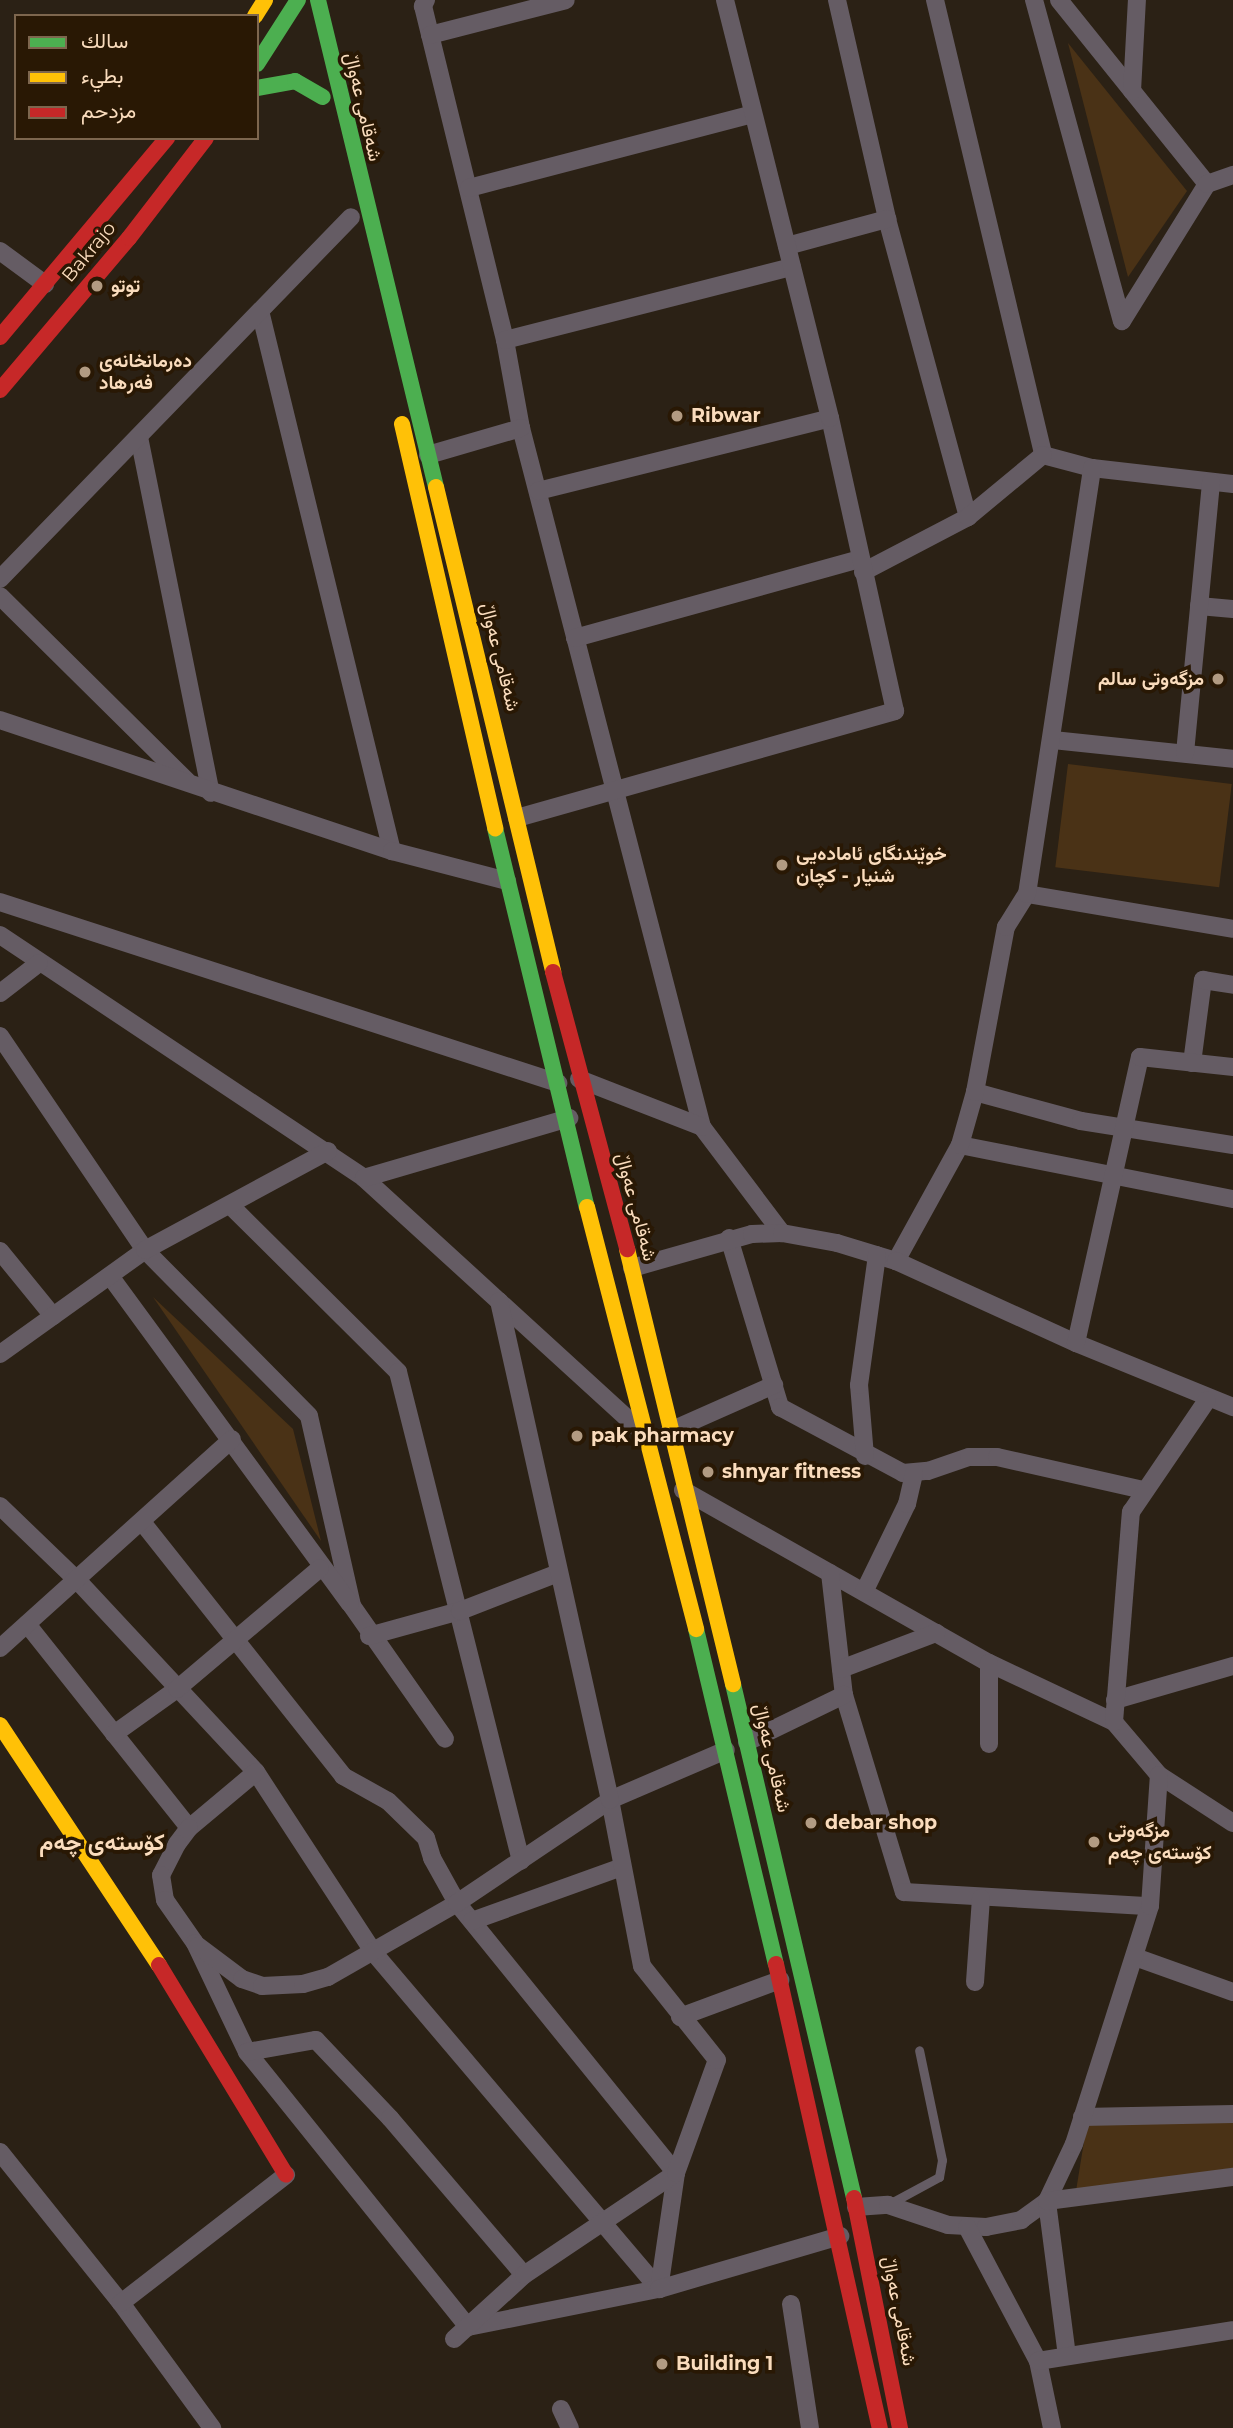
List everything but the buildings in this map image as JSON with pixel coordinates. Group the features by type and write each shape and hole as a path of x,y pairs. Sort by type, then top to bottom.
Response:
{"main road":[{"path":"260,55 299,0"},
{"name":"شەقامی عەواڵ","path":"259,88 295,81 325,104 299,0"},
{"name":"شەقامی عەواڵ","path":"317,0 579,1079 632,1268 747,1742 856,2207 900,2428"},
{"path":"0,337 165,140"},
{"name":"Bakrajo","path":"0,390 129,238 204,140"},
{"path":"346,195 353,224"},
{"name":"شەقامی عەواڵ","path":"398,408 507,881 569,1118 643,1433 726,1750 841,2236 880,2428"},
{"path":"0,1725 117,1895 286,2175"}],"street":[{"path":"242,0 259,9"},
{"path":"426,0 423,6 505,340 521,428 702,1127 782,1233"},
{"path":"430,35 566,0"},
{"path":"517,818 614,793 895,711 830,418 725,0"},
{"path":"837,0 887,219 968,517"},
{"path":"935,0 1043,455"},
{"path":"1034,0 1122,321 1207,184 1233,174"},
{"path":"1059,0 1207,184"},
{"path":"1132,91 1137,0"},
{"path":"469,188 753,114"},
{"path":"787,246 887,219"},
{"path":"0,579 353,224"},
{"path":"0,251 45,284"},
{"path":"505,340 792,267"},
{"path":"261,315 392,851"},
{"path":"538,491 830,418"},
{"path":"428,455 521,428"},
{"path":"139,437 211,793"},
{"path":"1043,455 1092,467 1233,484"},
{"path":"575,638 862,566 968,517 1043,455"},
{"path":"895,1261 960,1145 975,1092 1006,927 1027,894 1053,740 1092,467"},
{"path":"1185,753 1211,482"},
{"path":"0,596 190,783"},
{"path":"1199,606 1233,609"},
{"path":"0,720 190,783 211,793 392,851 507,881"},
{"path":"1053,740 1233,759"},
{"path":"1027,894 1233,929"},
{"path":"0,902 558,1083"},
{"path":"0,936 328,1151 364,1178 643,1433"},
{"path":"0,993 39,962"},
{"path":"1192,1063 1203,980 1233,985"},
{"path":"0,1036 145,1250 309,1416 352,1606"},
{"path":"1076,1343 1140,1057 1233,1067"},
{"path":"579,1079 702,1127"},
{"path":"975,1092 1124,1128 1233,1145"},
{"path":"364,1178 569,1118"},
{"path":"960,1145 1233,1199"},
{"path":"0,1354 145,1250 328,1151"},
{"path":"230,1205 398,1373 521,1861"},
{"path":"632,1268 729,1238 782,1233 895,1261 1207,1400 1233,1407"},
{"path":"729,1238 780,1407 892,1470 914,1473 969,1457 997,1457 1144,1490"},
{"path":"0,1251 53,1316"},
{"path":"865,1456 859,1385 877,1255"},
{"path":"110,1276 232,1439 320,1567 352,1606 369,1636 445,1739"},
{"path":"499,1301 610,1800 642,1966 680,2017 717,2060 676,2173 659,2288"},
{"path":"670,1431 774,1385"},
{"path":"1114,1721 1131,1512 1207,1400"},
{"path":"0,1648 232,1439"},
{"path":"864,1592 906,1504 914,1473"},
{"path":"657,1480 684,1490 989,1663 1114,1721 1159,1775 1233,1823"},
{"path":"0,1506 77,1580 256,1772 374,1953 600,2224 659,2288"},
{"path":"142,1522 233,1641 343,1776 388,1801 426,1838 432,1858 457,1903 676,2173"},
{"path":"114,1734 177,1689 320,1567"},
{"path":"369,1636 460,1611 558,1573"},
{"path":"830,1573 844,1695 904,1892 1150,1906"},
{"path":"27,1624 189,1828"},
{"path":"841,1669 936,1633"},
{"path":"989,1663 989,1744"},
{"path":"1115,1700 1233,1666"},
{"path":"747,1742 844,1695"},
{"path":"195,1943 242,1979 278,1987 328,1978 457,1903 610,1800 726,1750"},
{"path":"256,1772 189,1828 167,1861 161,1885 165,1900 195,1943 247,2052 468,2327"},
{"path":"1067,2356 1047,2201 1082,2118 1136,1957 1150,1906 1159,1775"},
{"path":"472,1921 622,1867"},
{"path":"975,1982 981,1898"},
{"path":"1136,1957 1233,1992"},
{"path":"680,2017 780,1980"},
{"path":"247,2052 316,2040 390,2118 524,2275"},
{"path":"1082,2118 1233,2114"},
{"path":"0,2152 121,2303 212,2428"},
{"path":"454,2339 524,2275 676,2173"},
{"path":"121,2303 286,2175"},
{"path":"856,2207 888,2205 948,2225 967,2227 1021,2220 1047,2201 1233,2177"},
{"path":"967,2227 1038,2361 1052,2428"},
{"path":"468,2327 659,2288 841,2236"},
{"path":"791,2304 810,2428"},
{"path":"1038,2361 1233,2330"},
{"path":"561,2409 570,2428"}],"lane":[{"path":"888,2205 939,2178 942,2160 919,2050"}],"shaded area":[{"path":"1068,43 1187,191 1128,277"},
{"path":"1068,764 1232,784 1219,887 1055,867"},
{"path":"153,1297 293,1429 321,1541"},
{"path":"1233,2120 1233,2168 1076,2191 1087,2123"}],"traffic: fast":[{"path":"259,61 298,0"},
{"path":"318,0 436,487"},
{"path":"259,88 295,81 323,97"},
{"path":"495,828 587,1207"},
{"path":"696,1629 776,1964"},
{"path":"733,1684 854,2198"}],"traffic: slow":[{"path":"256,14 265,0"},
{"path":"402,424 495,828"},
{"path":"436,487 553,972"},
{"path":"587,1207 696,1629"},
{"path":"627,1249 733,1684"},
{"path":"0,1725 159,1965"}],"traffic: jam":[{"path":"0,337 165,140"},
{"path":"0,390 129,238 204,140"},
{"path":"553,972 627,1249"},
{"path":"776,1964 880,2428"},
{"path":"159,1965 286,2175"},
{"path":"854,2198 900,2428"}],"place":[{"name":"توتو","path":"97,286"},
{"name":"دەرمانخانەی فەرھاد","path":"85,372"},
{"name":"Ribwar","path":"677,416"},
{"name":"مزگەوتی سالم","path":"1218,679"},
{"name":"خوێندنگای ئامادەیی شنیار - کچان","path":"782,865"},
{"name":"pak pharmacy","path":"577,1436"},
{"name":"shnyar fitness","path":"708,1472"},
{"name":"debar shop","path":"811,1823"},
{"name":"مزگه‌وتی کۆستەی چەم","path":"1094,1842"},
{"name":"Building 1","path":"662,2364"}],"district":[{"name":"کۆستەی چەم","path":"102,1842"}]}
